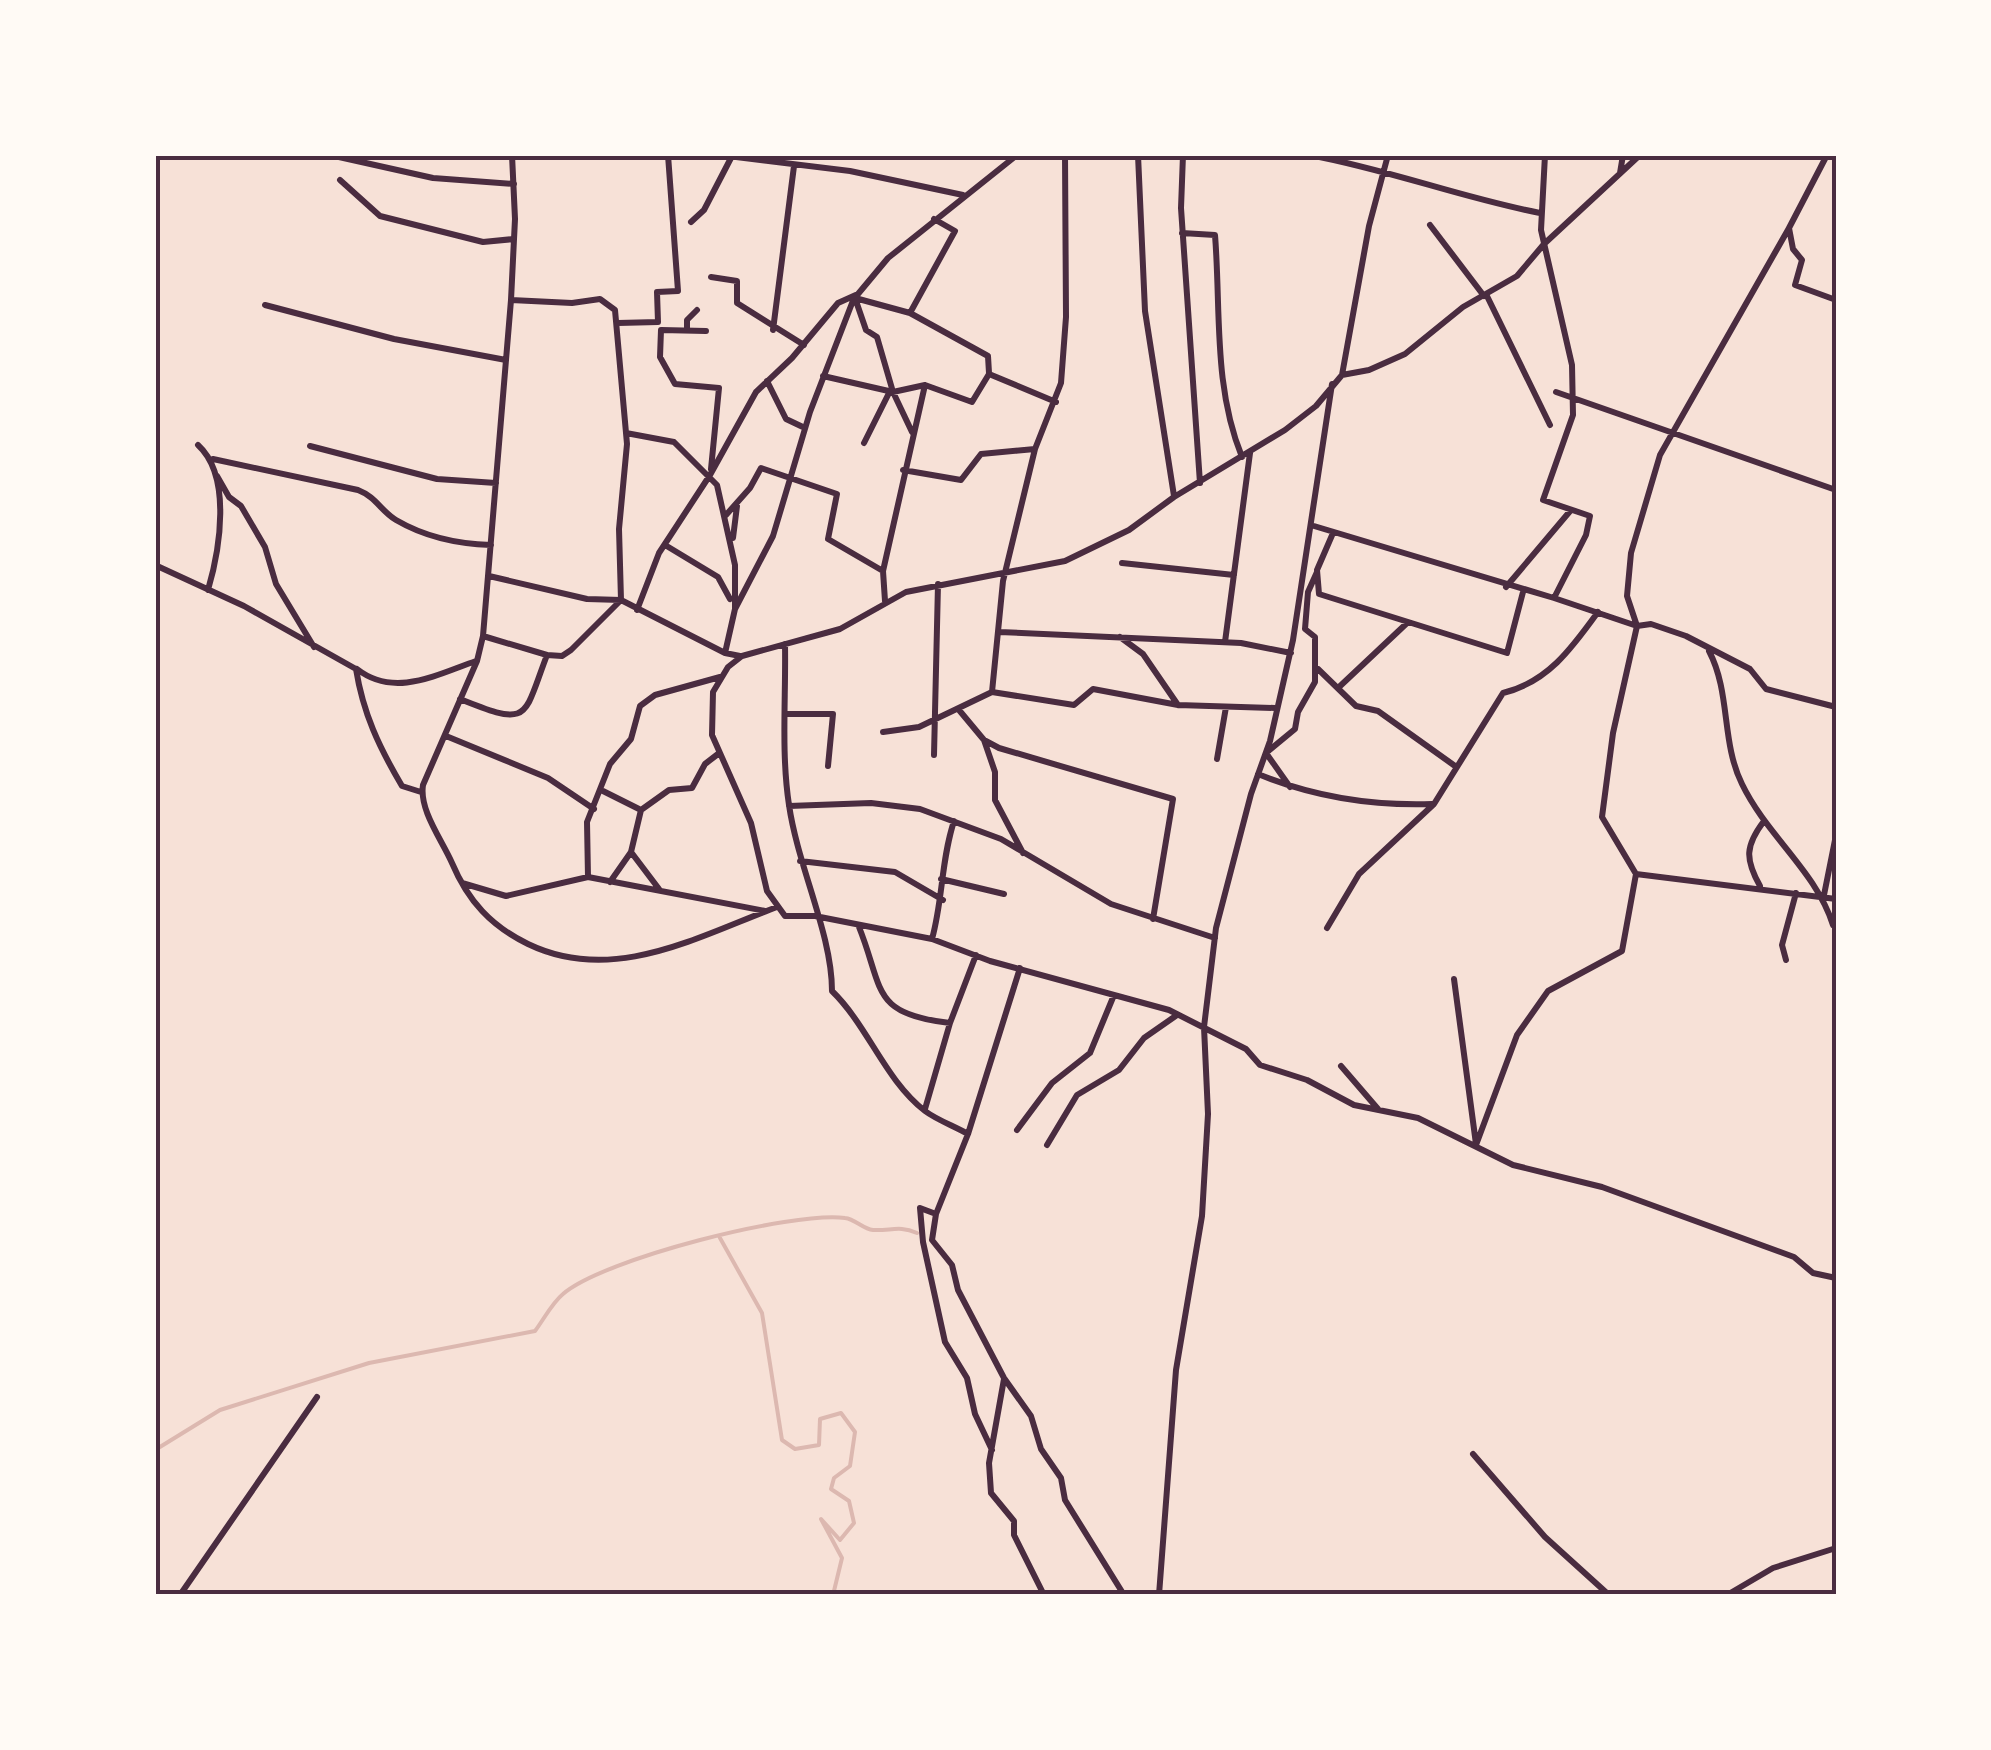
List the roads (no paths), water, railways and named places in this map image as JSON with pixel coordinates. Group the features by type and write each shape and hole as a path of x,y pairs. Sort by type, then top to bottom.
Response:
{"street":[{"path":"330,155 433,178 514,184"},
{"path":"512,155 511,300 483,636 477,661 422,792 460,882 482,914 515,938 550,954 588,960 646,955 777,907"},
{"path":"668,155 678,291 657,292 660,356 674,384 719,388 710,475"},
{"path":"720,155 850,171 964,195"},
{"path":"725,653 735,610 773,536 806,428 854,297 888,258 1017,155"},
{"path":"992,692 1007,570 1035,450 1056,402 1066,316 1065,155"},
{"path":"1138,155 1145,310 1174,497"},
{"path":"1182,155 1182,233 1200,482"},
{"path":"1308,155 1384,172 1468,199 1540,213"},
{"path":"489,576 532,589 621,600 725,653 742,656 840,629 885,602 938,584 1066,560 1129,530 1174,497 1250,452 1316,406 1342,375 1369,226 1388,155"},
{"path":"1545,155 1540,213 1572,366 1572,415 1543,500 1590,516 1586,535 1554,598"},
{"path":"1620,173 1623,155"},
{"path":"1342,375 1354,375 1405,354 1485,295 1518,276 1544,244 1640,155"},
{"path":"1476,1145 1517,1036 1548,991 1622,951 1636,874 1602,818 1614,733 1637,626 1627,596 1631,553 1660,456 1827,155"},
{"path":"691,222 704,210 732,156"},
{"path":"773,330 794,166"},
{"path":"340,180 380,216 483,242 514,239"},
{"path":"910,314 955,231 934,219"},
{"path":"1430,226 1485,295 1550,425"},
{"path":"1789,228 1802,260 1795,285 1836,300"},
{"path":"1182,233 1215,235 1217,319 1227,421 1242,457"},
{"path":"711,277 737,281 737,304 773,330 804,345"},
{"path":"854,297 866,330 876,338 892,392 912,434"},
{"path":"636,610 665,544 767,381 804,345 838,302 854,297 910,314 988,356 989,374 972,402 924,385 892,392 824,376"},
{"path":"483,636 547,655 564,655 621,600 619,529 626,433 618,323 611,305 600,298 572,303 511,300"},
{"path":"265,305 394,339 506,360"},
{"path":"687,330 687,320 697,310"},
{"path":"618,323 706,331"},
{"path":"989,374 1056,402"},
{"path":"767,381 786,419 806,428"},
{"path":"1158,1595 1176,1370 1202,1216 1208,1114 1204,1027 1215,938 1222,895 1266,753 1290,653 1314,526 1332,384"},
{"path":"885,602 883,571 924,385"},
{"path":"864,443 892,392"},
{"path":"1556,392 1836,490"},
{"path":"626,433 674,442 710,475 726,515 732,544 735,610"},
{"path":"198,445 213,459 374,496 393,519 434,536 460,544 490,545"},
{"path":"310,446 437,478 496,483"},
{"path":"904,470 961,480 981,454 1035,450"},
{"path":"1226,642 1250,452"},
{"path":"208,590 218,555 217,476 213,459"},
{"path":"726,515 761,468 793,476 837,494 828,539 883,571"},
{"path":"217,476 228,497 241,506 265,547 276,584 315,648"},
{"path":"732,544 737,505"},
{"path":"1506,587 1571,510"},
{"path":"1314,526 1637,626 1651,624 1686,636 1750,669 1766,689 1836,706"},
{"path":"1266,753 1295,729 1317,668 1315,637 1305,629 1308,592 1333,533"},
{"path":"665,544 718,577 735,610"},
{"path":"1122,562 1234,575"},
{"path":"155,565 356,669 372,681 406,684 477,661"},
{"path":"1318,570 1320,594 1328,600 1507,653 1523,592"},
{"path":"934,754 938,584"},
{"path":"1327,928 1359,874 1434,804 1503,692 1530,686 1560,661 1598,612"},
{"path":"1338,688 1406,624"},
{"path":"998,632 1226,642 1290,653"},
{"path":"1119,636 1144,654 1178,705"},
{"path":"785,644 789,806 815,916 834,964 832,990 851,1010 894,1080 925,1111 968,1134"},
{"path":"1708,650 1725,698 1734,765 1764,821 1824,896 1833,926"},
{"path":"460,699 500,716 521,713 531,703 547,655"},
{"path":"742,656 722,677 711,707 718,754 744,802 767,891 786,916 815,916 932,940 1178,1014 1246,1049 1260,1065 1307,1080 1354,1104 1418,1118 1514,1165 1602,1186 1800,1260 1813,1274 1836,1278"},
{"path":"1317,668 1356,706 1378,711 1455,766"},
{"path":"356,669 362,711 387,761 402,786 422,792"},
{"path":"588,878 586,826 603,791 610,764 630,740 644,701 722,677"},
{"path":"883,732 935,720 992,692 1074,706 1093,689 1178,705 1275,708"},
{"path":"1216,759 1226,706"},
{"path":"959,710 984,740 995,772 995,800 1023,854"},
{"path":"787,714 833,714 828,766"},
{"path":"446,736 548,778 594,809"},
{"path":"984,740 1093,779 1173,800 1153,919"},
{"path":"1266,753 1290,787"},
{"path":"610,882 631,852 641,810 669,790 692,788 705,764 718,754"},
{"path":"1258,774 1290,787 1362,804 1434,804"},
{"path":"603,791 641,810"},
{"path":"789,806 898,805 954,821 1001,839 1111,904 1215,938"},
{"path":"932,940 943,900 941,879 954,821"},
{"path":"1760,886 1748,864 1748,842 1764,821"},
{"path":"1824,896 1836,835"},
{"path":"631,852 659,889"},
{"path":"800,861 894,872 943,900"},
{"path":"1636,874 1760,886 1836,899"},
{"path":"460,882 506,896 588,878 767,911"},
{"path":"941,879 1004,894"},
{"path":"1786,960 1782,945 1796,893"},
{"path":"858,926 878,990 894,1008 916,1020 950,1024"},
{"path":"925,1111 950,1024 976,955"},
{"path":"1020,968 968,1134 936,1214 932,1240 952,1265 958,1290 1004,1378 1031,1416 1040,1449 1062,1478 1065,1500 1124,1595"},
{"path":"1454,979 1476,1145"},
{"path":"1017,1130 1052,1083 1090,1052 1114,995"},
{"path":"1047,1145 1077,1095 1119,1070 1144,1038 1178,1014"},
{"path":"1341,1066 1378,1110"},
{"path":"936,1214 920,1208 922,1242 939,1318 945,1342 967,1378 975,1414 992,1450"},
{"path":"1004,1378 992,1450 991,1492 1014,1522 1014,1535 1044,1595"},
{"path":"180,1595 317,1397"},
{"path":"1474,1454 1545,1537 1609,1595"},
{"path":"1728,1595 1773,1568 1836,1548"}],"waterway":[{"path":"155,1450 220,1410 369,1363 535,1331 559,1298 584,1280 699,1240 819,1218 849,1219 873,1230 917,1233"},
{"path":"720,1238 762,1313 782,1440 795,1449 819,1445 820,1419 841,1413 855,1432 850,1466 834,1478 831,1489 849,1501 854,1523 840,1540 821,1519 842,1558 833,1595"}]}
